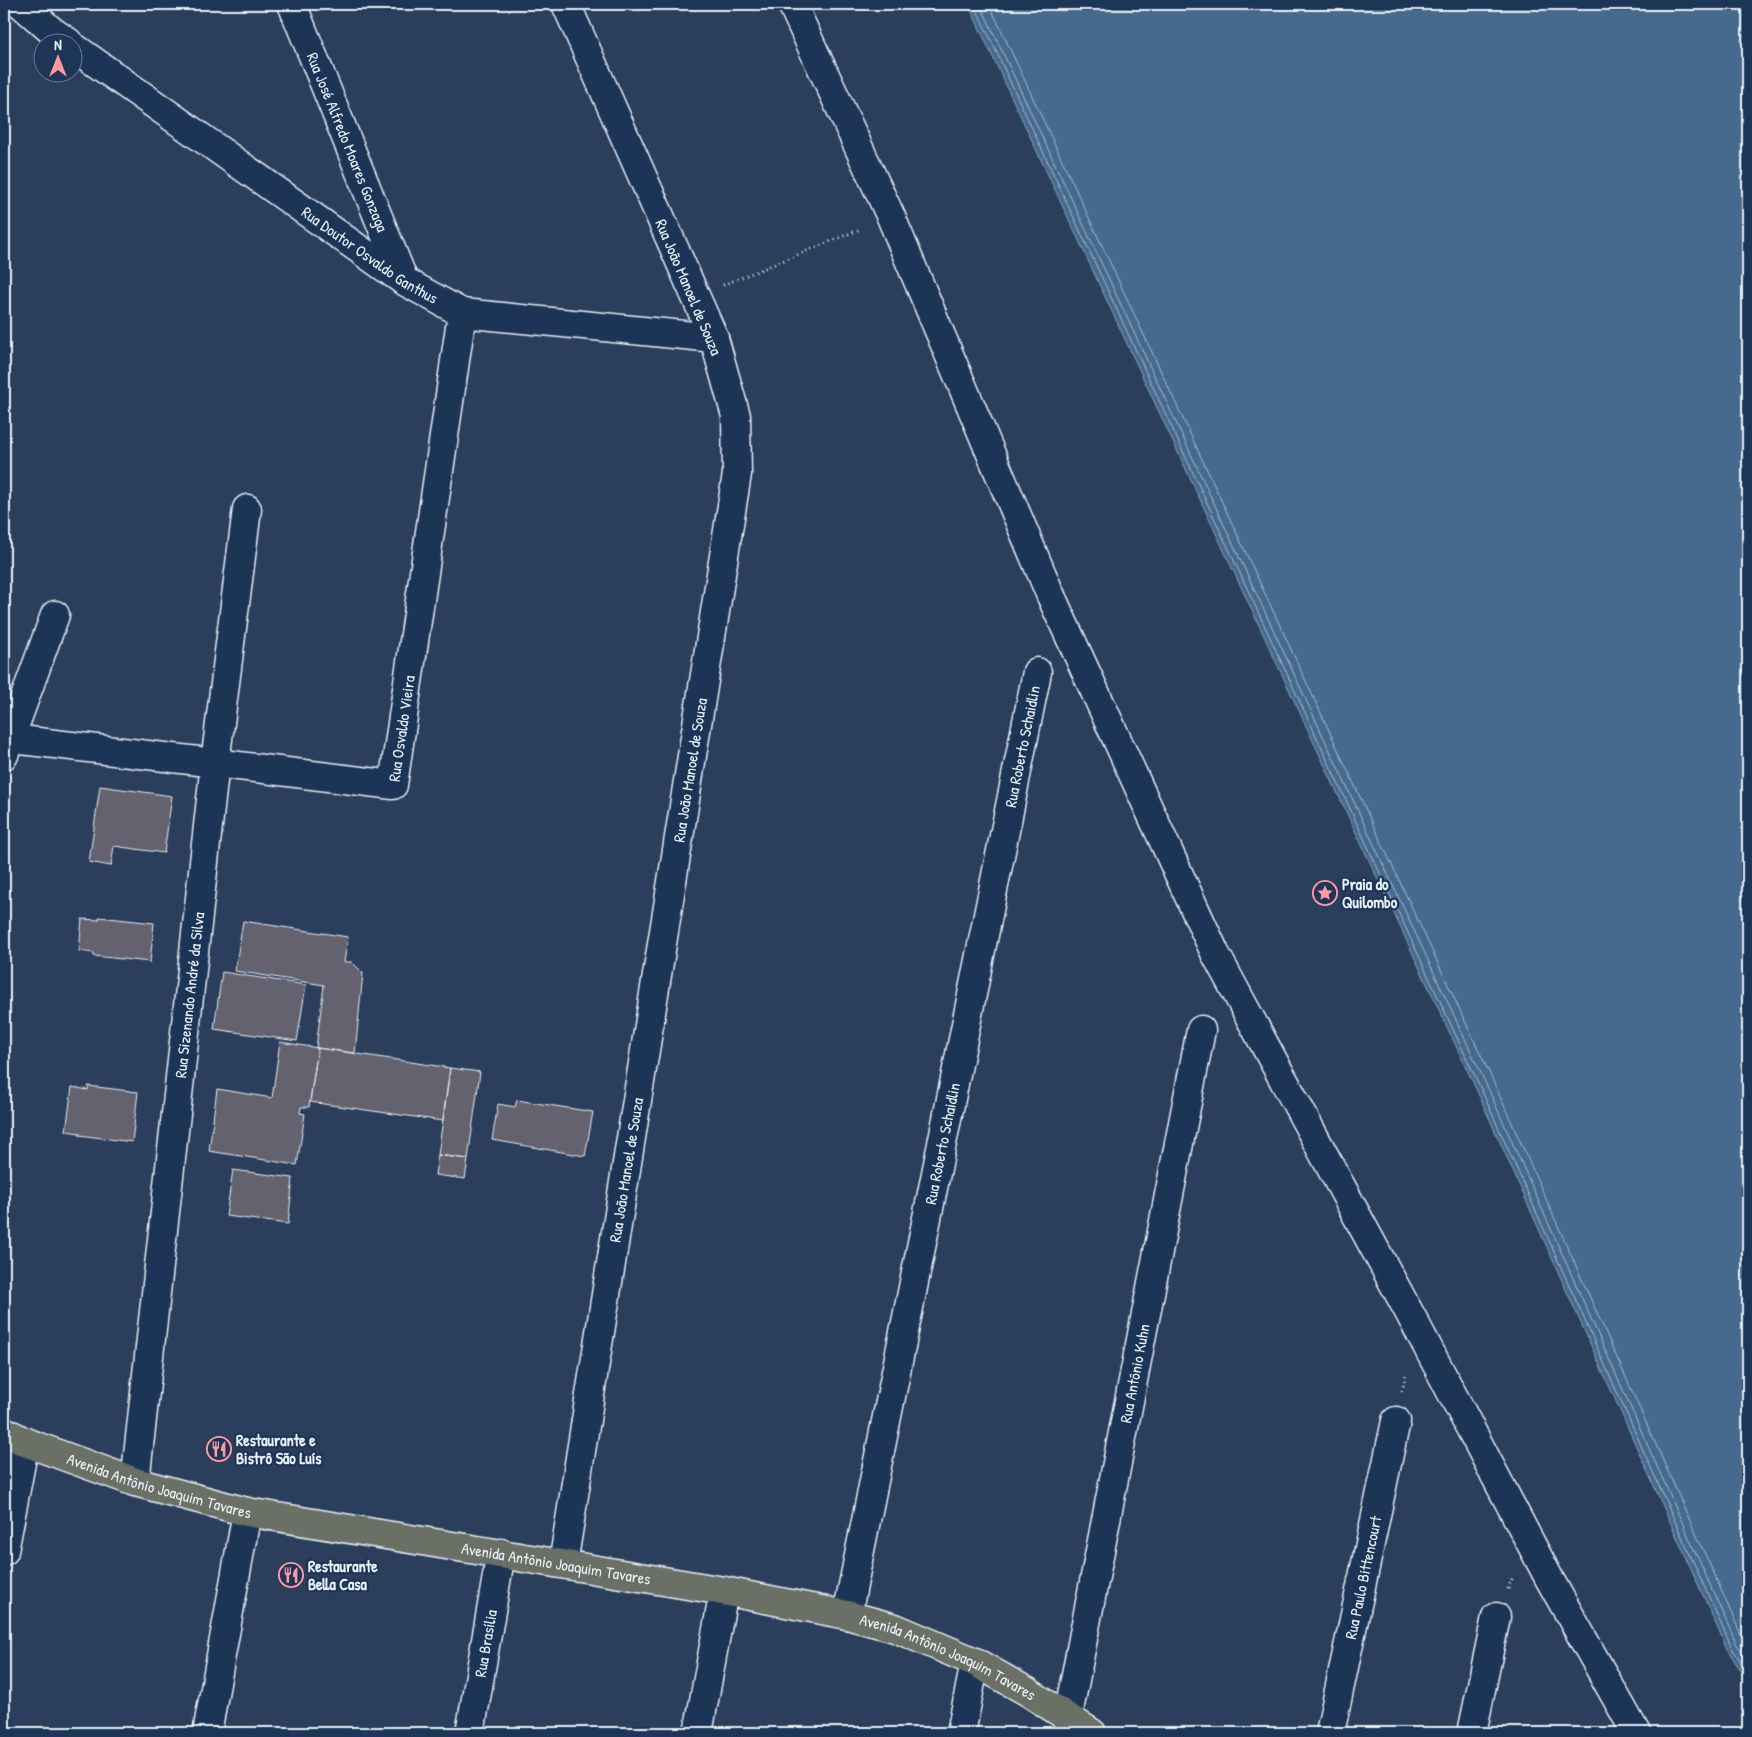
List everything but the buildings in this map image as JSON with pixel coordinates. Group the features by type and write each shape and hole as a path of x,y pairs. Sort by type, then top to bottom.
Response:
{"main road":[{"name":"Avenida Antônio Joaquim Tavares","path":"14,1437 135,1482 247,1512 724,1591 847,1615 895,1628 975,1662 1068,1716 1092,1733"}],"street":[{"path":"21,4 53,32"},
{"name":"Rua José Alfredo Moares Gonzaga","path":"292,4 404,281"},
{"name":"Rua João Manoel de Souza","path":"563,1564 737,474 736,416 714,338 566,4"},
{"path":"792,4 891,217 1051,596 1215,953 1417,1327 1550,1580 1636,1733"},
{"name":"Rua Doutor Osvaldo Ganthus","path":"82,53 404,281 462,313 714,338"},
{"name":"Rua Osvaldo Vieira","path":"6,745 215,763 393,786 462,313"},
{"name":"Rua Sizenando André da Silva","path":"135,1482 215,763 247,509"},
{"path":"6,745 55,615"},
{"name":"Rua Roberto Schaidlin","path":"847,1615 1037,672"},
{"name":"Rua Antônio Kuhn","path":"1068,1716 1201,1030"},
{"name":"Rua Paulo Bittencourt","path":"1330,1733 1396,1421"},
{"path":"4,1551 14,1437"},
{"path":"207,1733 247,1512"},
{"name":"Rua Brasília","path":"470,1733 501,1553"},
{"path":"698,1733 724,1591"},
{"path":"1472,1733 1496,1617"},
{"path":"961,1733 975,1662"}],"path":[{"path":"695,296 891,217"}],"water":[{"path":"968,4 1748,4 1748,1682 1727,1649 1477,1091"}],"place":[{"name":"Praia do Quilombo","path":"1325,893"},
{"name":"Restaurante e Bistrô São Luís","path":"219,1449"},
{"name":"Restaurante Bella Casa","path":"291,1575"}]}
